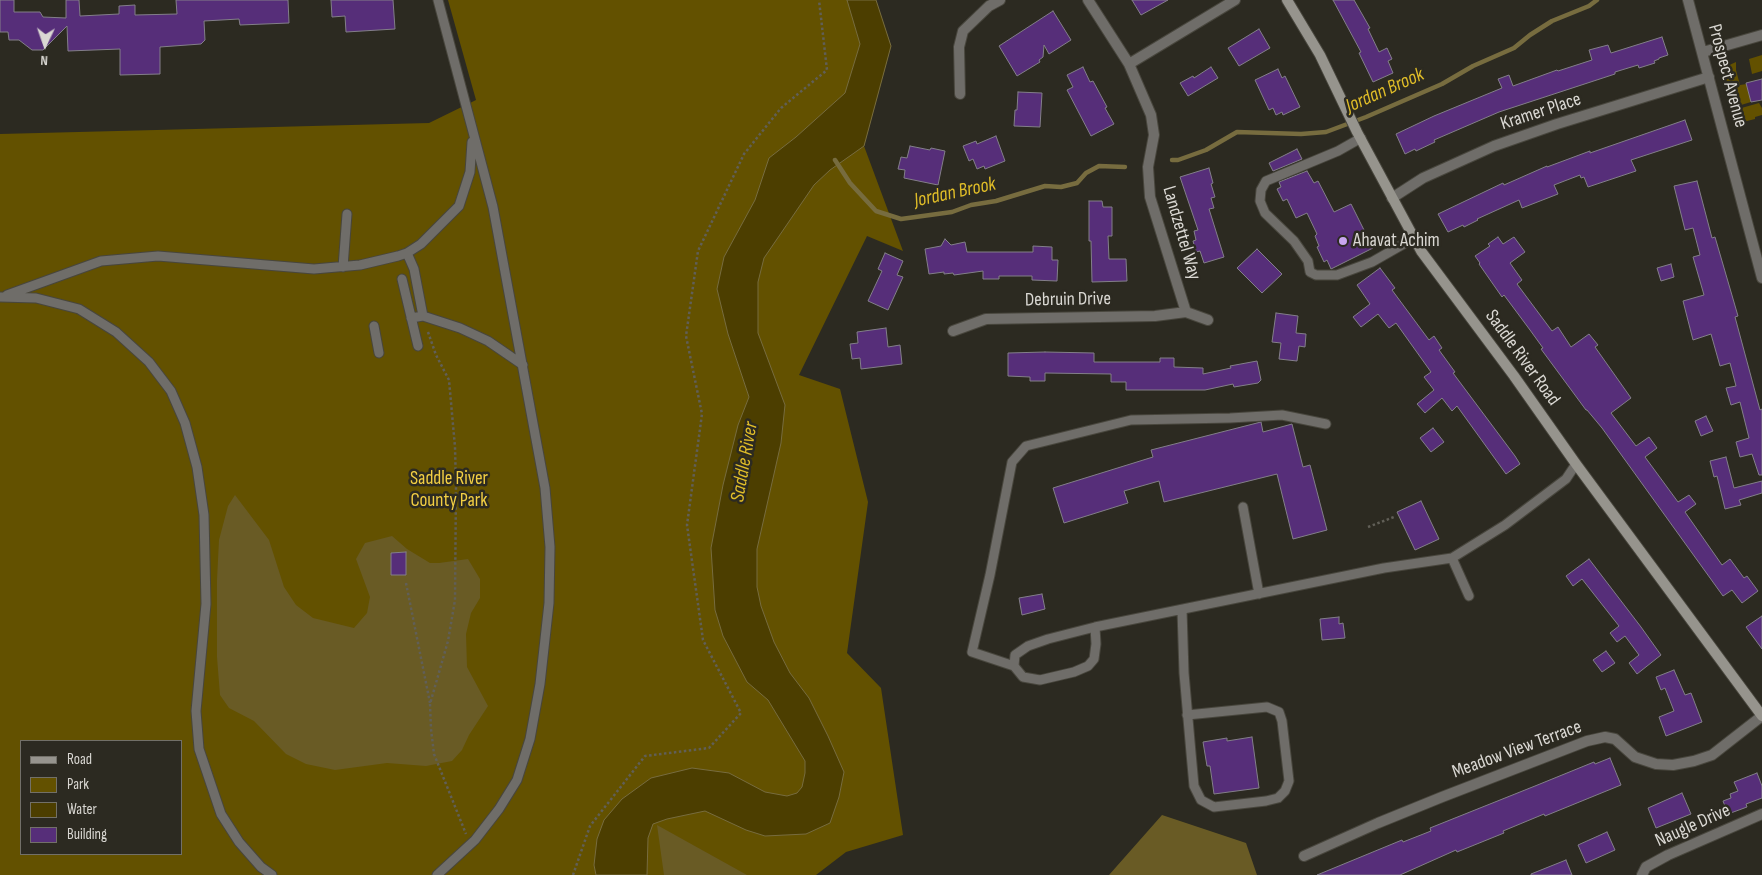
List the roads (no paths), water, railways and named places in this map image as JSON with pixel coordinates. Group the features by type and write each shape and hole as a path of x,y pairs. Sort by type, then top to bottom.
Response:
{"main road":[{"name":"Saddle River Road","path":"1287,0 1320,55 1359,135 1421,251 1762,716"}],"street":[{"path":"960,94 959,47 963,31 989,6 1000,0"},
{"name":"Landzettel Way","path":"1088,0 1129,64 1151,115 1154,135 1148,168 1150,197 1186,312"},
{"path":"1129,64 1235,0"},
{"name":"Prospect Avenue","path":"1688,0 1762,278"},
{"path":"1702,52 1762,35"},
{"name":"Kramer Place","path":"1392,198 1423,178 1494,146 1557,124 1709,77"},
{"path":"1186,312 1208,320"},
{"name":"Debruin Drive","path":"953,331 986,319 1155,316 1186,312"},
{"name":"Meadow View Terrace","path":"1304,856 1424,804 1587,741 1605,737 1615,739 1635,757 1656,764 1673,765 1712,755 1762,716"},
{"name":"Naugle Drive","path":"1642,875 1646,867 1668,855 1762,814"}],"lane":[{"path":"437,875 470,845 499,809 517,780 530,739 540,684 549,603 550,548 545,488 493,207 472,134 438,0"},
{"path":"1,297 101,261 158,256 314,269 343,267 378,261 407,253 432,235 458,206 470,172 472,134"},
{"path":"1359,135 1338,151 1266,181 1261,190 1260,201 1265,213 1294,242 1308,261 1310,272 1316,275 1337,275 1372,262 1414,238"},
{"path":"343,267 347,214"},
{"path":"407,253 414,269 423,316"},
{"path":"402,279 418,346"},
{"path":"1,297 36,298 79,309 116,332 148,362 171,391 185,423 197,467 204,515 206,604 196,711 198,749 221,814 239,842 261,867 272,875"},
{"path":"411,318 423,316 460,328 488,341 523,365"},
{"path":"374,326 379,353"},
{"path":"1095,627 1096,644 1094,659 1088,666 1074,672 1040,680 1023,676 1014,666 972,652 990,575 1012,462 1026,446 1131,420 1282,415 1326,424"},
{"path":"1014,666 1015,655 1028,646 1095,627 1259,594 1378,565 1452,558 1505,525 1566,479 1576,464"},
{"path":"1243,507 1259,594"},
{"path":"1452,558 1469,596"},
{"path":"1182,610 1182,646 1187,715 1194,786 1201,800 1214,807 1266,801 1278,798 1285,791 1289,781 1282,721 1279,712 1267,707 1187,715"}],"water":[{"name":"Saddle River","path":"847,0 876,0 891,46 864,146 830,170 814,185 764,258 758,282 758,333 785,405 781,443 757,549 757,587 761,606 774,642 790,673 809,698 844,772 839,797 830,823 806,834 765,836 746,830 705,811 667,819 653,824 648,838 647,875 596,875 594,865 597,839 604,820 622,799 651,778 692,768 729,773 765,792 787,796 797,793 802,787 805,761 768,700 747,682 723,636 715,610 711,548 723,485 738,425 749,397 728,334 717,289 724,257 755,200 769,158 796,137 845,93 860,44"}],"waterway":[{"name":"Jordan Brook","path":"1172,160 1178,160 1206,150 1237,132 1301,134 1326,132 1366,117 1442,84 1473,66 1514,48 1552,21 1589,6 1597,0"},
{"name":"Jordan Brook","path":"835,160 850,183 876,211 901,219 952,212 971,205 996,201 1045,186 1061,187 1077,183 1086,173 1099,166 1125,167"}],"place":[{"name":"Ahavat Achim","path":"1343,241"}],"park label":[{"name":"Saddle River County Park","path":"449,490"}]}
